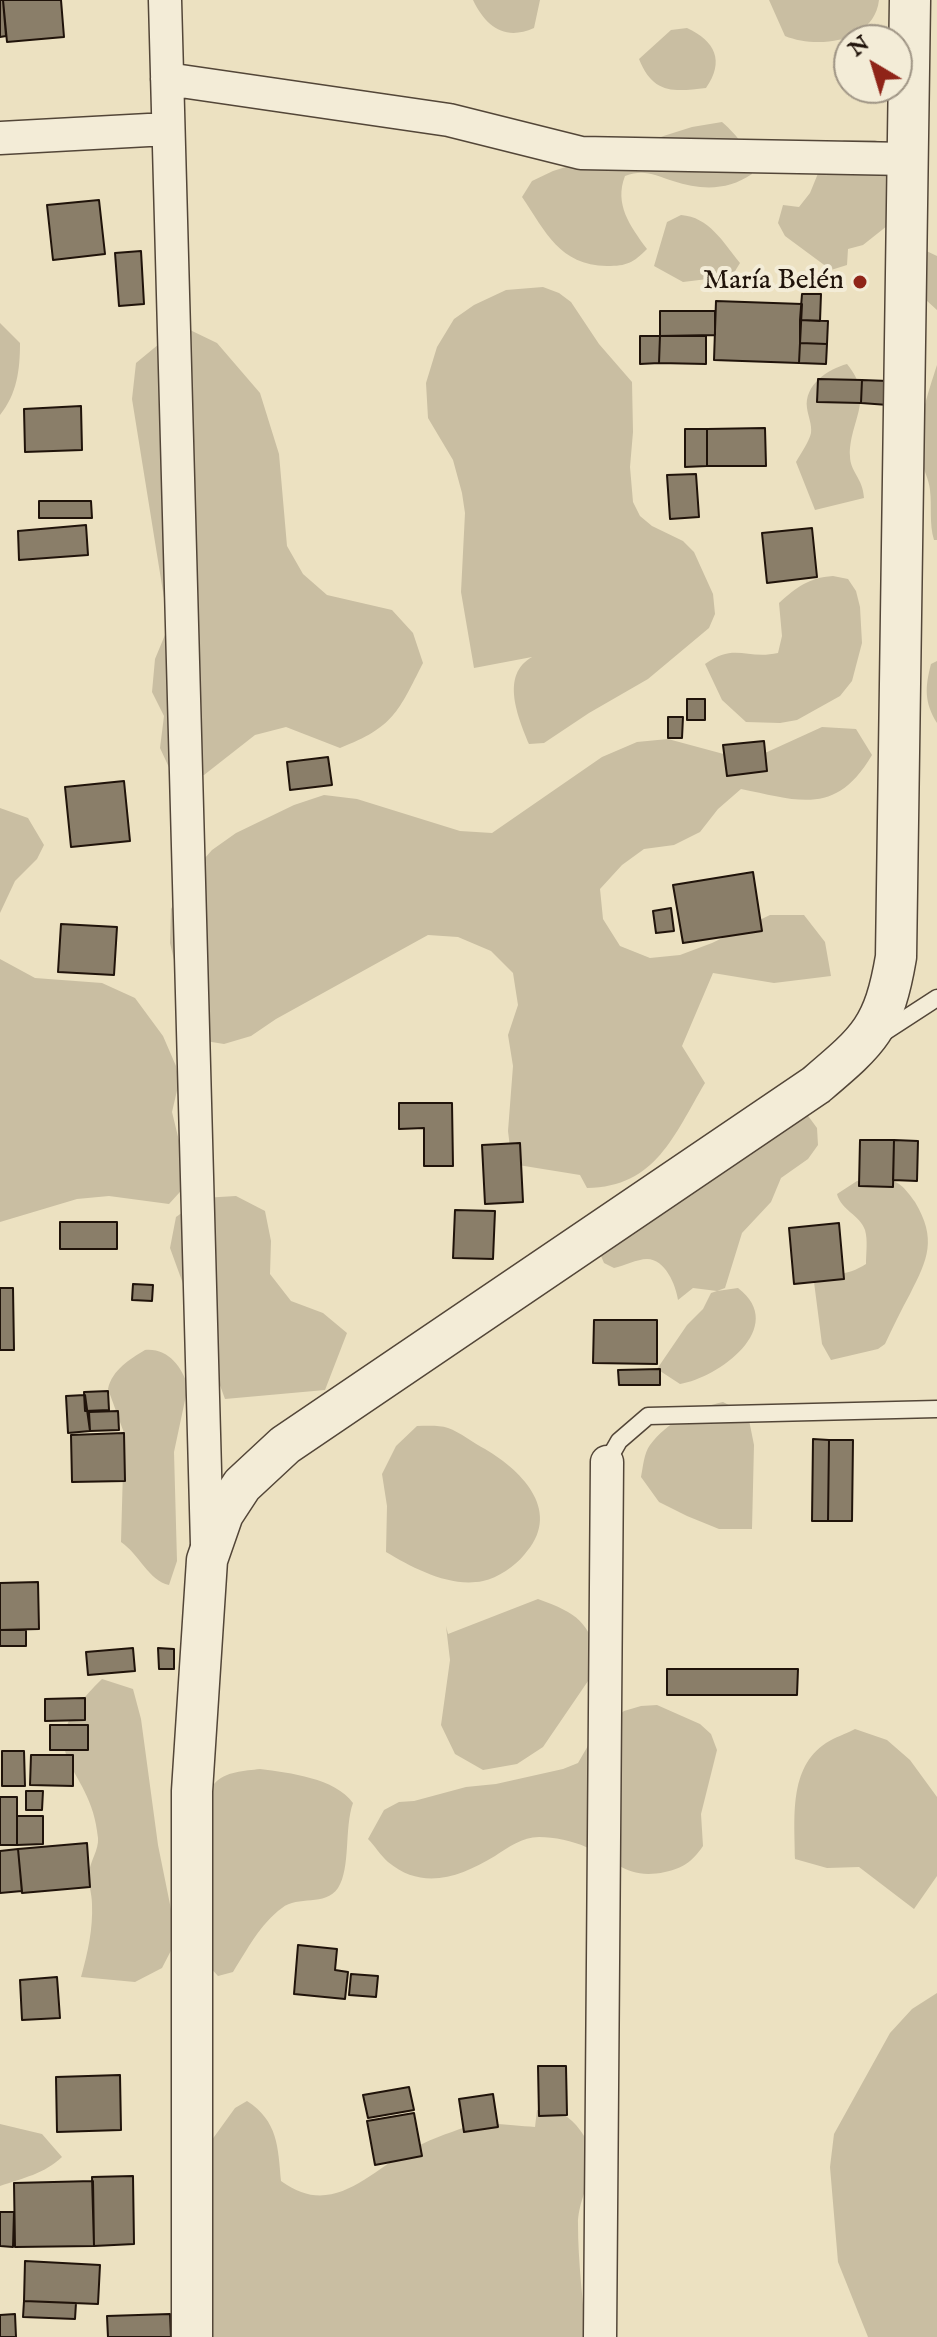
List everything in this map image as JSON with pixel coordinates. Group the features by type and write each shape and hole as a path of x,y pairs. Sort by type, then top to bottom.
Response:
{"street":[{"path":"165,0 207,1560 192,1791 192,2337"},
{"path":"207,1560 223,1514 242,1485 285,1445 816,1085 858,1049 881,1019 896,957 910,0"},
{"path":"167,79 449,120 581,153 907,159"},
{"path":"0,138 167,129"},
{"path":"600,2337 607,1462"}],"lane":[{"path":"858,1049 937,998"},
{"path":"607,1462 619,1441 648,1416 937,1409"}],"shaded area":[{"path":"473,0 540,0 534,28 514,33 498,29 484,18"},
{"path":"769,0 879,0 868,24 833,24 833,41 812,42 785,36"},
{"path":"687,28 704,39 714,53 716,61 712,78 706,88 674,90 658,85 639,59 671,30"},
{"path":"722,122 743,145 752,174 733,184 714,187 683,184 644,173 625,176 621,196 623,205 630,223 647,249 629,263 614,266 591,264 565,253 547,234 522,197 532,181 553,171 692,127"},
{"path":"844,140 875,140 889,146 892,222 863,245 848,249 847,265 831,270 785,236 778,223 783,205 799,207 810,193 828,149"},
{"path":"681,215 700,220 721,239 740,263 732,276 683,282 654,266 667,222"},
{"path":"903,240 937,256 937,310 906,282"},
{"path":"543,287 571,302 599,344 632,382 630,467 633,502 640,516 652,526 683,541 694,552 713,594 715,614 709,628 648,679 544,743 529,744 520,722 514,685 516,674 532,657 474,668 461,592 465,513 462,493 453,460 428,418 426,383 437,347 454,319 474,305 506,290"},
{"path":"0,323 20,343 16,381 0,415"},
{"path":"190,330 217,343 260,393 279,454 287,546 303,574 327,595 392,610 413,633 423,663 392,716 358,740 340,748 286,727 255,735 204,775 173,776 160,748 164,716 152,692 155,659 167,630 132,399 136,363 159,344"},
{"path":"847,364 860,388 850,456 864,498 815,510 796,462 811,433 807,400 819,379"},
{"path":"937,365 937,540 934,540 930,490 921,459 920,436 923,412"},
{"path":"833,576 848,579 856,591 860,607 862,643 852,681 840,696 797,720 746,722 722,700 705,664 725,654 778,653 782,636 779,603 803,584"},
{"path":"937,661 937,723 928,701 927,687 931,664"},
{"path":"822,727 856,729 872,755 845,788 830,796 799,800 741,789 718,809 700,832 674,845 644,849 622,865 600,889 603,919 620,946 650,958 680,955 770,915 804,915 825,942 831,976 774,983 713,973 682,1046 705,1083 660,1155 630,1178 611,1185 587,1188 580,1175 512,1164 508,1131 513,1066 508,1035 518,1005 513,973 491,951 458,937 428,935 251,1036 224,1044 193,1039 170,943 171,909 189,876 212,850 236,833 294,805 324,795 357,799 460,831 492,833 602,757 637,742 668,739 731,756 765,753"},
{"path":"0,808 28,818 44,845 37,859 15,881 0,913"},
{"path":"0,959 35,978 102,983 135,998 163,1036 176,1066 179,1082 172,1112 189,1182 169,1204 109,1196 77,1199 0,1222"},
{"path":"803,1109 817,1128 818,1145 808,1159 781,1178 771,1202 742,1233 725,1288 717,1291 693,1288 678,1300 668,1274 653,1260 643,1259 614,1268 604,1263 601,1256 605,1238"},
{"path":"881,1178 901,1186 915,1202 926,1227 928,1249 916,1282 885,1344 878,1349 831,1360 822,1344 814,1282 866,1264 863,1225 842,1204 837,1194 857,1181"},
{"path":"236,1196 265,1211 271,1241 270,1274 291,1301 323,1313 347,1333 325,1390 225,1399 170,1248 176,1217 203,1198"},
{"path":"738,1288 752,1303 756,1319 752,1334 728,1361 712,1372 680,1384 657,1369 687,1325 703,1309 711,1293"},
{"path":"145,1350 167,1355 182,1372 188,1386 174,1452 177,1561 169,1585 150,1573 121,1542 124,1433 108,1389 118,1371"},
{"path":"723,1402 748,1415 754,1445 752,1529 719,1529 687,1516 659,1502 641,1477 648,1448 665,1429 692,1412"},
{"path":"417,1426 444,1427 462,1435 513,1469 534,1495 540,1524 535,1539 520,1559 500,1574 483,1581 458,1582 420,1570 386,1552 387,1506 382,1474 396,1446"},
{"path":"538,1599 563,1609 580,1621 591,1637 601,1662 543,1747 517,1764 483,1770 455,1754 441,1725 450,1660 446,1626 448,1634"},
{"path":"102,1679 133,1689 141,1719 158,1845 177,1939 162,1968 135,1982 81,1977 92,1922 89,1873 98,1838 93,1812 68,1759 64,1743 67,1726 79,1705"},
{"path":"657,1705 700,1724 711,1734 717,1750 701,1814 703,1846 682,1866 653,1874 632,1872 581,1845 539,1837 516,1843 455,1875 428,1878 401,1871 385,1860 368,1839 384,1810 399,1802 563,1769 578,1763 596,1732 624,1711"},
{"path":"855,1729 887,1740 910,1760 937,1797 937,1876 914,1909 859,1867 827,1868 795,1859 796,1795 805,1766 826,1743"},
{"path":"260,1769 324,1782 353,1803 345,1870 333,1894 288,1904 274,1914 254,1938 233,1972 218,1976 207,1964 204,1842 209,1797 214,1784 224,1776"},
{"path":"937,1993 937,2337 868,2337 838,2262 830,2167 834,2134 890,2033 912,2009"},
{"path":"247,2101 271,2126 281,2181 299,2191 316,2195 348,2189 415,2147 466,2127 491,2124 535,2127 537,2110 563,2114 576,2125 591,2152 592,2164 578,2224 586,2337 168,2337 190,2268 201,2155 235,2108"},
{"path":"0,2124 42,2134 62,2157 41,2172 0,2186"}],"building":[{"path":"0,0 3,0 6,36 0,37"},
{"path":"3,0 61,0 64,37 7,42"},
{"path":"99,200 105,254 53,260 47,205"},
{"path":"141,251 144,304 119,306 115,253"},
{"path":"802,294 821,294 820,321 800,320"},
{"path":"716,301 802,304 799,363 714,360"},
{"path":"660,311 715,311 715,335 660,336"},
{"path":"800,320 828,321 827,344 800,343"},
{"path":"640,336 660,336 659,363 640,364"},
{"path":"660,336 706,336 706,364 659,363"},
{"path":"800,343 827,344 826,364 799,363"},
{"path":"818,379 862,380 861,403 817,402"},
{"path":"862,380 888,381 888,405 861,403"},
{"path":"81,406 82,450 25,452 24,409"},
{"path":"765,428 766,466 707,466 707,429"},
{"path":"685,429 707,429 707,466 685,467"},
{"path":"696,474 699,517 670,519 667,475"},
{"path":"39,501 91,501 92,518 39,518"},
{"path":"86,525 88,555 19,560 18,531"},
{"path":"812,528 817,577 767,583 762,533"},
{"path":"687,699 705,699 705,720 687,720"},
{"path":"668,717 683,717 682,738 668,738"},
{"path":"764,741 767,771 727,776 723,745"},
{"path":"328,757 332,785 290,790 287,762"},
{"path":"124,781 130,841 71,847 65,787"},
{"path":"753,872 762,931 683,943 673,885"},
{"path":"671,908 674,931 656,933 653,911"},
{"path":"61,924 117,927 114,975 58,972"},
{"path":"399,1103 452,1103 453,1166 424,1166 424,1128 399,1129"},
{"path":"860,1140 894,1140 893,1187 859,1186"},
{"path":"894,1140 918,1141 917,1181 893,1180"},
{"path":"520,1143 523,1202 485,1204 482,1145"},
{"path":"455,1210 495,1211 493,1259 453,1258"},
{"path":"60,1222 117,1222 117,1249 60,1249"},
{"path":"839,1223 844,1279 794,1284 789,1228"},
{"path":"133,1284 153,1285 152,1301 132,1300"},
{"path":"0,1288 13,1288 14,1350 0,1350"},
{"path":"594,1320 657,1320 657,1364 593,1363"},
{"path":"660,1369 660,1385 619,1385 618,1370"},
{"path":"108,1391 109,1410 85,1411 84,1392"},
{"path":"85,1395 90,1431 68,1433 66,1396"},
{"path":"118,1411 119,1430 90,1431 89,1412"},
{"path":"124,1433 125,1481 72,1482 71,1435"},
{"path":"813,1439 829,1440 828,1521 812,1521"},
{"path":"829,1440 853,1440 852,1521 828,1521"},
{"path":"38,1582 39,1629 0,1630 0,1583"},
{"path":"0,1630 26,1630 26,1646 0,1646"},
{"path":"133,1648 135,1671 88,1675 86,1652"},
{"path":"158,1648 174,1649 174,1669 159,1669"},
{"path":"667,1669 798,1669 797,1695 667,1695"},
{"path":"85,1698 85,1720 45,1721 45,1699"},
{"path":"50,1725 88,1725 88,1750 50,1750"},
{"path":"2,1751 24,1751 25,1786 2,1786"},
{"path":"31,1755 73,1755 73,1786 30,1785"},
{"path":"26,1791 43,1791 42,1810 26,1810"},
{"path":"0,1797 17,1797 17,1845 0,1845"},
{"path":"17,1816 43,1816 43,1844 17,1845"},
{"path":"87,1843 90,1887 22,1893 18,1849"},
{"path":"18,1849 22,1891 0,1893 0,1851"},
{"path":"298,1945 337,1949 335,1970 348,1972 345,1999 294,1994"},
{"path":"351,1974 378,1976 376,1997 349,1995"},
{"path":"57,1977 60,2018 22,2020 20,1980"},
{"path":"538,2066 566,2066 567,2115 539,2116"},
{"path":"120,2075 121,2130 57,2132 56,2077"},
{"path":"409,2087 414,2110 368,2118 363,2095"},
{"path":"493,2094 498,2127 464,2132 459,2099"},
{"path":"414,2113 422,2156 375,2165 367,2121"},
{"path":"133,2176 134,2244 94,2246 92,2177"},
{"path":"93,2181 94,2246 15,2247 14,2183"},
{"path":"0,2212 14,2212 13,2247 0,2246"},
{"path":"25,2261 100,2265 98,2304 24,2301"},
{"path":"24,2301 76,2303 75,2319 23,2317"},
{"path":"15,2314 16,2337 0,2337 0,2315"},
{"path":"170,2314 171,2337 108,2337 107,2316"}],"place":[{"name":"María Belén","path":"860,282"}]}
